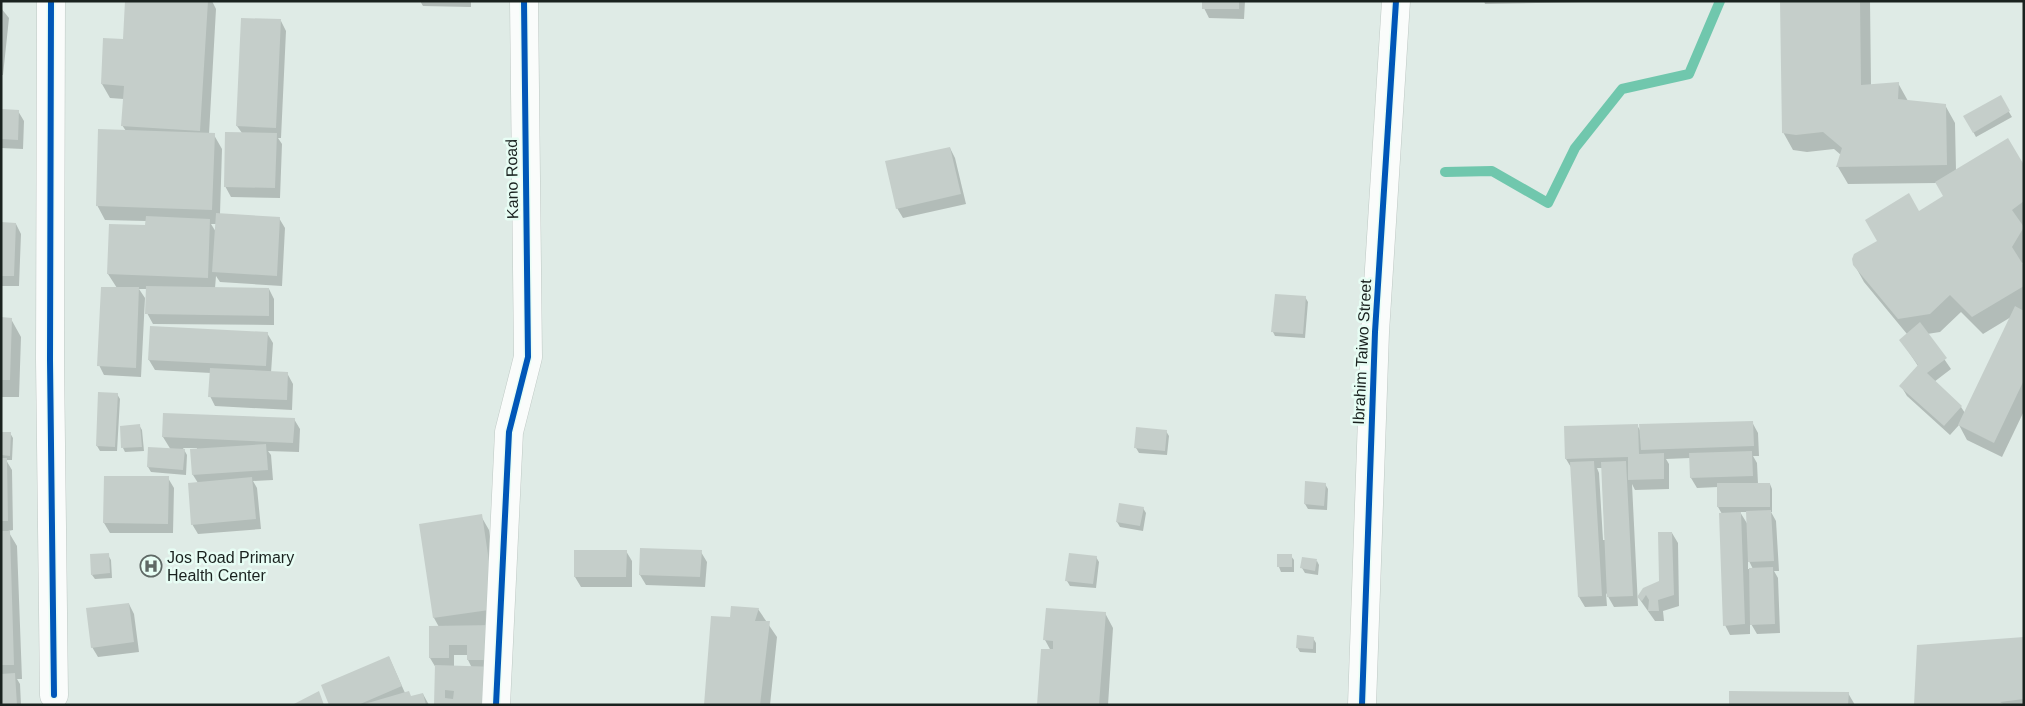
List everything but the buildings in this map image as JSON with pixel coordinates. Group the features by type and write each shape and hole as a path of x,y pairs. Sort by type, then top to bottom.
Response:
{"street":[{"path":"51,1 50,360 54,695"},
{"name":"Kano Road","path":"496,705 509,432 528,357 524,1"},
{"name":"Ibrahim Taiwo Street","path":"1362,705 1375,332 1396,1"}],"waterway":[{"path":"1445,172 1492,171 1548,203 1575,148 1622,89 1689,74 1720,1"}],"cycle path":[{"path":"51,1 50,360 54,695"},
{"path":"496,705 509,432 528,357 524,1"},
{"path":"1362,705 1375,332 1396,1"}],"place":[{"name":"Jos Road Primary Health Center","path":"151,566"}]}
